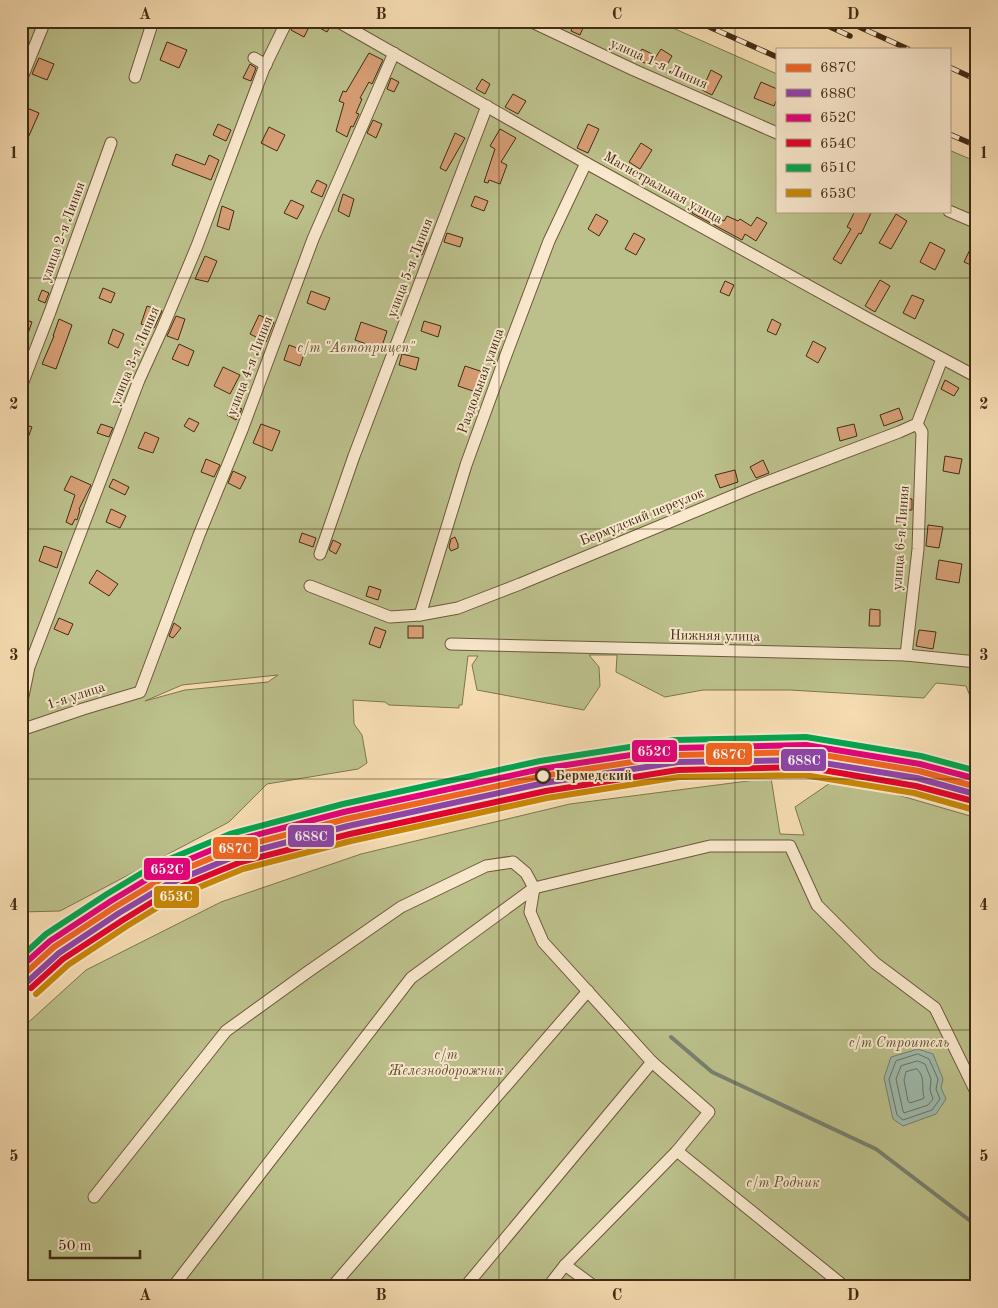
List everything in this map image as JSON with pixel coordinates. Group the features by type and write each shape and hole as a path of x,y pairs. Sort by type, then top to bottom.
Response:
{"street":[{"path":"21,80 44,21"},
{"path":"135,77 153,21"},
{"name":"улица 3-я Линия","path":"21,706 29,667 139,380 193,255 266,65 287,21"},
{"name":"Магистральная улица","path":"337,21 586,163 977,377"},
{"name":"улица 1-я Линия","path":"530,21 634,70 776,133"},
{"name":"улица 4-я Линия","path":"140,692 199,536 242,430 313,239 394,54"},
{"path":"254,58 266,65"},
{"name":"улица 5-я Линия","path":"320,554 354,456 487,106"},
{"name":"улица 2-я Линия","path":"21,387 111,143"},
{"name":"Раздольная улица","path":"420,615 466,464 506,355 549,241 586,163"},
{"path":"950,211 977,223"},
{"path":"917,424 942,359"},
{"name":"Бермудский переулок","path":"310,586 390,617 420,615 458,608 754,487 917,424"},
{"name":"улица 6-я Линия","path":"906,655 918,549 922,432 917,424"},
{"name":"Нижняя улица","path":"451,644 906,655 977,662"},
{"name":"1-я улица","path":"21,730 140,692"},
{"path":"173,1287 411,978 534,888 710,846 790,846 817,905 875,963 935,1008 977,1094"},
{"path":"94,1197 226,1031 308,971 401,907 486,866 513,862 526,873 534,888 530,912 543,942 652,1062 710,1112 677,1150 564,1265 548,1287"},
{"path":"332,1287 588,991"},
{"path":"465,1287 652,1062"},
{"path":"677,1150 846,1287"},
{"path":"564,1265 595,1287"}],"green space":[{"name":"с/т \"Автоприцеп\"","path":"21,21 657,21 776,74 776,212 950,212 950,150 977,162 977,707 974,706 966,686 936,683 924,698 790,690 703,690 665,697 616,672 617,655 589,655 599,667 600,686 584,710 477,690 472,665 478,656 468,656 462,705 459,705 459,708 389,705 385,702 353,700 354,724 362,735 367,763 358,769 267,784 229,822 60,911 21,912","holes":["278,675 268,682 185,690 145,701 182,685"]},
{"name":"с/т Железнодорожник","path":"771,778 780,834 804,835 795,807 836,779 874,780 898,795 977,818 977,1287 21,1287 21,1029 86,970 221,902 361,854 570,804"}],"water":[{"path":"918,1049 933,1054 943,1079 941,1088 946,1099 936,1114 903,1126 893,1119 884,1078 891,1057"}],"building":[{"path":"294,21 309,27 304,37 291,30"},
{"path":"307,21 330,21 331,25 327,32"},
{"path":"575,21 586,21 580,35 571,31"},
{"path":"167,42 187,50 179,68 160,60"},
{"path":"642,49 652,54 647,64 636,59"},
{"path":"661,49 672,56 664,70 652,63"},
{"path":"369,53 383,60 372,84 369,82 360,98 362,99 356,113 359,114 353,127 351,126 347,137 336,131 344,103 339,101 343,91 346,92"},
{"path":"39,58 54,64 47,80 32,74"},
{"path":"250,64 256,68 251,81 243,78"},
{"path":"711,70 722,76 712,95 702,90"},
{"path":"391,78 399,82 394,92 387,89"},
{"path":"482,79 490,84 485,94 476,89"},
{"path":"761,82 776,89 774,106 754,98"},
{"path":"513,94 526,101 518,114 505,107"},
{"path":"27,108 39,113 28,138 21,135 21,121"},
{"path":"373,120 382,124 376,138 367,133"},
{"path":"218,124 231,130 226,141 213,135"},
{"path":"588,124 599,129 588,153 577,148"},
{"path":"269,127 285,135 277,151 261,143"},
{"path":"500,129 516,138 501,162 507,165 500,184 489,180 488,183 484,182 495,149 490,146"},
{"path":"455,133 465,138 446,171 440,168"},
{"path":"641,143 652,150 640,169 629,162"},
{"path":"176,154 205,165 209,155 219,160 211,180 172,165"},
{"path":"317,180 327,185 322,197 311,192"},
{"path":"343,194 354,199 349,217 338,211"},
{"path":"475,196 488,201 484,211 471,206"},
{"path":"291,200 304,206 297,219 284,213"},
{"path":"697,205 724,221 727,216 738,221 740,219 751,226 757,217 767,223 756,241 745,234 742,240 692,213"},
{"path":"222,206 234,211 229,230 217,226"},
{"path":"854,212 872,212 861,234 859,233 841,264 833,259 851,229 847,227"},
{"path":"596,214 608,221 599,236 588,229"},
{"path":"896,214 907,221 891,249 879,243"},
{"path":"447,233 463,238 460,247 444,242"},
{"path":"634,233 645,239 636,255 625,249"},
{"path":"977,235 977,258 973,266 964,262"},
{"path":"421,239 427,243 422,255 414,251"},
{"path":"930,242 945,250 935,270 920,262"},
{"path":"205,256 217,261 208,282 195,279"},
{"path":"880,280 890,286 875,312 865,306"},
{"path":"725,281 734,285 729,296 720,292"},
{"path":"103,288 115,293 111,303 99,298"},
{"path":"42,290 49,293 45,303 38,300"},
{"path":"311,291 330,298 325,310 307,303"},
{"path":"912,295 924,300 915,319 903,313"},
{"path":"147,306 162,311 154,328 141,324"},
{"path":"259,315 274,322 266,342 250,334"},
{"path":"176,316 185,319 178,340 167,336"},
{"path":"21,318 32,322 23,348 21,348"},
{"path":"59,319 72,325 56,369 42,364"},
{"path":"772,319 781,324 776,335 767,331"},
{"path":"424,321 441,326 438,337 421,331"},
{"path":"361,322 387,331 381,349 355,340"},
{"path":"113,329 124,334 118,348 108,343"},
{"path":"813,341 826,348 818,363 806,356"},
{"path":"179,344 194,351 188,366 172,359"},
{"path":"289,345 305,351 300,366 284,360"},
{"path":"402,354 419,358 416,370 399,365"},
{"path":"465,366 483,372 476,392 458,386"},
{"path":"223,367 240,375 230,394 214,386"},
{"path":"945,380 959,388 954,396 941,389"},
{"path":"233,405 242,409 236,420 227,415"},
{"path":"899,408 903,419 884,426 880,415"},
{"path":"189,418 199,423 194,432 184,426"},
{"path":"21,423 32,427 22,454 21,454"},
{"path":"101,424 113,428 109,437 97,433"},
{"path":"261,424 280,431 272,451 253,443"},
{"path":"854,424 857,436 840,441 837,428"},
{"path":"145,432 159,438 153,453 138,448"},
{"path":"945,456 962,459 959,474 943,471"},
{"path":"206,459 220,465 214,477 201,472"},
{"path":"763,460 769,473 756,478 750,467"},
{"path":"735,470 738,482 720,488 715,475"},
{"path":"233,471 246,477 240,489 228,483"},
{"path":"71,476 91,485 79,509 77,520 75,519 72,525 66,522 75,495 64,490"},
{"path":"113,479 129,487 125,495 109,487"},
{"path":"903,498 912,499 912,510 903,510"},
{"path":"111,509 126,516 120,528 106,522"},
{"path":"928,525 943,527 939,548 926,546"},
{"path":"302,533 316,538 313,547 299,542"},
{"path":"455,537 458,548 451,551 449,547 451,539"},
{"path":"333,540 341,544 336,554 329,550"},
{"path":"44,546 62,552 57,568 39,561"},
{"path":"939,560 962,564 959,583 936,579"},
{"path":"97,570 118,584 109,596 89,583"},
{"path":"369,586 381,590 378,600 366,596"},
{"path":"870,609 880,610 880,626 869,626"},
{"path":"59,618 73,624 68,635 54,629"},
{"path":"174,623 181,628 173,638 169,636"},
{"path":"408,626 423,626 423,638 408,638"},
{"path":"375,627 386,631 380,648 369,644"},
{"path":"919,630 936,632 933,649 916,646"}],"waterway":[{"path":"671,1037 712,1072 876,1149 977,1226"}],"railway":[{"path":"696,21 776,57"},
{"path":"817,21 850,36"},
{"path":"846,21 906,48"},
{"path":"950,67 977,80"},
{"path":"950,134 977,146"}],"transit line":[{"name":"651С","path":"21,957 46,934 155,865 230,834 343,804 540,761 675,740 806,737 921,756 977,771"},
{"name":"652С","path":"21,967 50,941 159,872 233,841 344,812 541,769 676,748 806,745 920,764 977,779"},
{"name":"687С","path":"21,977 54,947 163,878 236,848 346,819 543,776 677,755 806,752 919,771 977,787"},
{"name":"688С","path":"26,983 59,953 119,913 166,885 238,855 348,826 544,783 678,762 805,760 917,778 975,794"},
{"name":"654С","path":"31,988 63,959 170,891 241,862 350,834 546,791 678,770 805,767 916,786 973,801"},
{"name":"653С","path":"36,994 68,965 173,898 243,869 351,841 547,798 679,777 804,775 914,793 971,809"}],"place":[{"name":"Бермедский","path":"543,776"}],"park label":[{"name":"с/т Строитель","path":"899,1043"},
{"name":"с/т Родник","path":"783,1183"}]}
